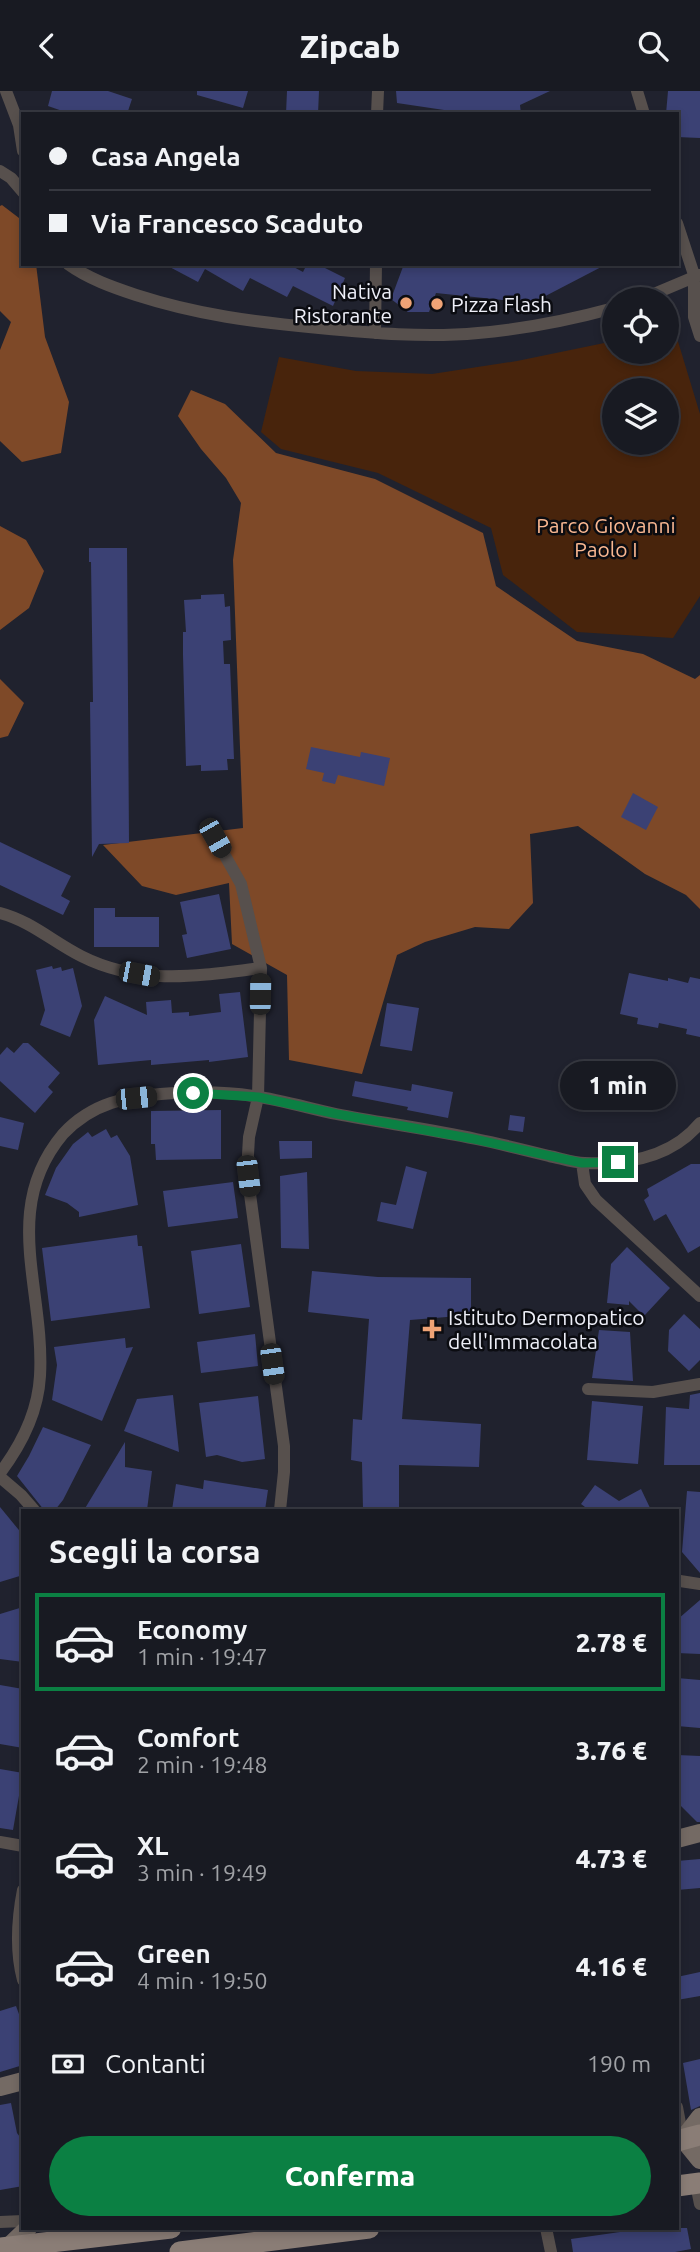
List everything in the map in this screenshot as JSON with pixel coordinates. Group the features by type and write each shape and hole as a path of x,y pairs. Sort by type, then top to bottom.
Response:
{"main road":[{"path":"3,2249 131,2230"},
{"path":"180,2252 353,2230"}],"street":[{"path":"6,91 21,138"},
{"path":"377,91 377,112"},
{"path":"637,91 643,112"},
{"path":"0,171 21,190"},
{"path":"679,228 697,276 700,293"},
{"path":"72,266 103,284 161,303 216,316 243,321 375,333 478,333 572,320 602,311"},
{"path":"375,333 376,266"},
{"path":"671,287 697,276"},
{"path":"697,276 694,317 700,336"},
{"path":"215,838 241,884 261,968 258,1097 248,1137 248,1176 284,1446 280,1509"},
{"path":"0,913 20,920 83,957 139,974 187,977 261,968"},
{"path":"33,1509 0,1475 26,1431 39,1384 40,1359 24,1226 29,1190 43,1159 77,1121 113,1102 136,1098 193,1093 258,1097 463,1136 582,1163 635,1160 661,1153 680,1142 700,1123"},
{"path":"582,1163 585,1184 596,1200 700,1296"},
{"path":"588,1389 653,1392 700,1384"},
{"path":"679,1580 700,1584"},
{"path":"679,1838 700,1833"},
{"path":"0,1842 21,1846"},
{"path":"21,1902 17,1942 21,1967"},
{"path":"0,2087 21,2082"},
{"path":"679,2113 687,2138 700,2160"},
{"path":"687,2138 700,2117"},
{"path":"0,2222 21,2221"},
{"path":"3,2249 26,2230"},
{"path":"547,2230 551,2252"}],"green space":[{"name":"Parco Giovanni Paolo I","path":"602,343 602,364 679,364 679,345 700,414 700,596 673,638 577,632 503,575 491,528 378,473 281,449 261,432 279,357 356,371 432,374 517,361"}],"shaded area":[{"path":"0,206 21,221 21,266 36,266 45,337 69,402 61,453 22,462 0,441 0,350 11,322 0,311"},
{"path":"191,390 225,404 276,453 375,479 483,533 496,586 577,641 643,654 695,679 700,675 700,909 686,895 645,874 578,826 530,834 533,903 509,929 475,927 425,942 397,955 362,1074 289,1060 287,975 232,944 229,883 176,895 142,886 103,845 243,828 233,560 241,503 226,478 178,416"},
{"path":"0,526 26,540 44,571 29,608 0,630"},
{"path":"0,679 24,703 8,736 0,738"}],"building":[{"path":"52,91 108,91 132,99 128,112 65,112 48,106"},
{"path":"197,91 248,91 243,108 197,95"},
{"path":"287,91 319,91 318,112 286,112"},
{"path":"396,91 550,91 520,105 521,112 444,110 397,103"},
{"path":"668,91 700,91 700,138 679,137 679,112 666,112"},
{"path":"168,266 292,266 303,272 306,266 321,266 345,278 333,306 293,286 287,297 250,278 243,291 205,269 198,282"},
{"path":"403,266 603,266 532,303 436,293 429,312 408,312 391,299"},
{"path":"89,548 127,548 129,843 99,844 92,857 90,702 93,702"},
{"path":"224,594 225,607 230,606 231,640 223,641 224,664 230,664 234,759 227,759 228,770 201,771 201,765 186,766 184,600 201,599 201,595"},
{"path":"311,747 360,757 361,752 390,758 384,786 338,775 335,784 322,781 324,773 306,769"},
{"path":"633,793 658,807 646,830 621,817"},
{"path":"0,842 71,876 61,896 70,901 63,915 0,885"},
{"path":"219,894 231,949 187,958 182,935 187,934 180,902"},
{"path":"94,908 115,908 115,917 159,917 159,947 94,947"},
{"path":"52,966 53,969 61,967 62,971 73,968 82,1006 70,1037 40,1025 45,1010 36,970"},
{"path":"629,973 688,983 690,977 700,979 700,1037 686,1034 687,1029 659,1023 658,1028 637,1024 638,1018 620,1014"},
{"path":"240,992 248,1057 209,1062 151,1065 151,1060 98,1065 94,1020 105,996 147,1015 146,1002 171,1000 172,1013 189,1012 189,1016 221,1012 219,994"},
{"path":"387,1003 419,1008 412,1051 380,1046"},
{"path":"23,1043 28,1043 60,1073 48,1087 53,1092 35,1113 0,1081 0,1055 7,1047 14,1053"},
{"path":"355,1081 411,1091 412,1084 453,1092 448,1118 352,1096"},
{"path":"221,1110 221,1159 156,1160 155,1144 151,1144 151,1111"},
{"path":"510,1115 525,1117 523,1132 508,1130"},
{"path":"0,1117 24,1123 18,1150 0,1146"},
{"path":"106,1129 111,1138 117,1135 130,1156 138,1205 79,1217 79,1212 67,1203 45,1195 56,1168 73,1144 88,1132 92,1137"},
{"path":"279,1141 312,1141 312,1158 280,1159"},
{"path":"691,1164 700,1164 700,1246 688,1253 666,1214 654,1221 644,1200 649,1196 647,1189"},
{"path":"406,1166 427,1172 413,1229 377,1221 381,1202 396,1205"},
{"path":"307,1172 309,1249 281,1248 280,1176"},
{"path":"233,1182 238,1218 168,1227 163,1191"},
{"path":"137,1235 138,1246 142,1246 150,1308 51,1321 42,1248"},
{"path":"241,1244 250,1307 199,1314 191,1251"},
{"path":"627,1247 670,1288 644,1316 629,1301 629,1305 607,1303 611,1264"},
{"path":"312,1271 378,1277 471,1278 471,1315 410,1320 402,1419 481,1424 479,1467 399,1465 399,1509 363,1509 362,1462 351,1460 353,1419 362,1420 369,1319 308,1312"},
{"path":"684,1314 700,1329 700,1360 689,1371 668,1351 669,1330"},
{"path":"599,1330 630,1332 633,1381 592,1378"},
{"path":"255,1334 258,1366 201,1373 197,1342"},
{"path":"125,1338 126,1348 133,1347 102,1421 52,1400 57,1365 54,1347"},
{"path":"700,1393 700,1465 664,1465 666,1407 689,1409 690,1395"},
{"path":"173,1395 179,1452 124,1431 137,1399"},
{"path":"258,1396 265,1459 242,1462 217,1455 206,1457 199,1403"},
{"path":"592,1401 643,1406 638,1464 587,1460"},
{"path":"43,1427 91,1445 56,1509 43,1509 17,1476"},
{"path":"125,1442 125,1467 152,1471 147,1509 85,1509"},
{"path":"204,1480 268,1490 265,1509 172,1509 176,1484 203,1489"},
{"path":"595,1485 619,1501 641,1489 651,1509 588,1509 581,1504"},
{"path":"687,1491 700,1492 700,1573 682,1552"},
{"path":"0,1507 21,1533 21,1576 0,1582"},
{"path":"700,1600 700,1654 679,1653 679,1618"},
{"path":"21,1608 21,1662 0,1659 0,1614"},
{"path":"679,1678 700,1680 700,1728 679,1726"},
{"path":"0,1685 21,1689 21,1748 0,1744"},
{"path":"679,1755 700,1756 700,1822 679,1804"},
{"path":"0,1769 21,1773 13,1830 0,1828"},
{"path":"700,1859 700,1888 679,1890 679,1861"},
{"path":"700,1972 700,1996 679,2000 679,1977"},
{"path":"16,2006 21,2020 21,2066 0,2072 0,2011"},
{"path":"700,2059 700,2106 691,2110 683,2063"},
{"path":"11,2103 17,2133 21,2138 21,2186 0,2190 0,2105"},
{"path":"687,2228 691,2249 675,2252 573,2252 571,2239 634,2230"}],"place":[{"name":"Nativa Ristorante","path":"406,303"},
{"name":"Pizza Flash","path":"437,304"},
{"name":"Istituto Dermopatico dell'Immacolata","path":"432,1329"}],"route":[{"path":"193,1093 258,1097 438,1131 582,1163 618,1162"}]}
